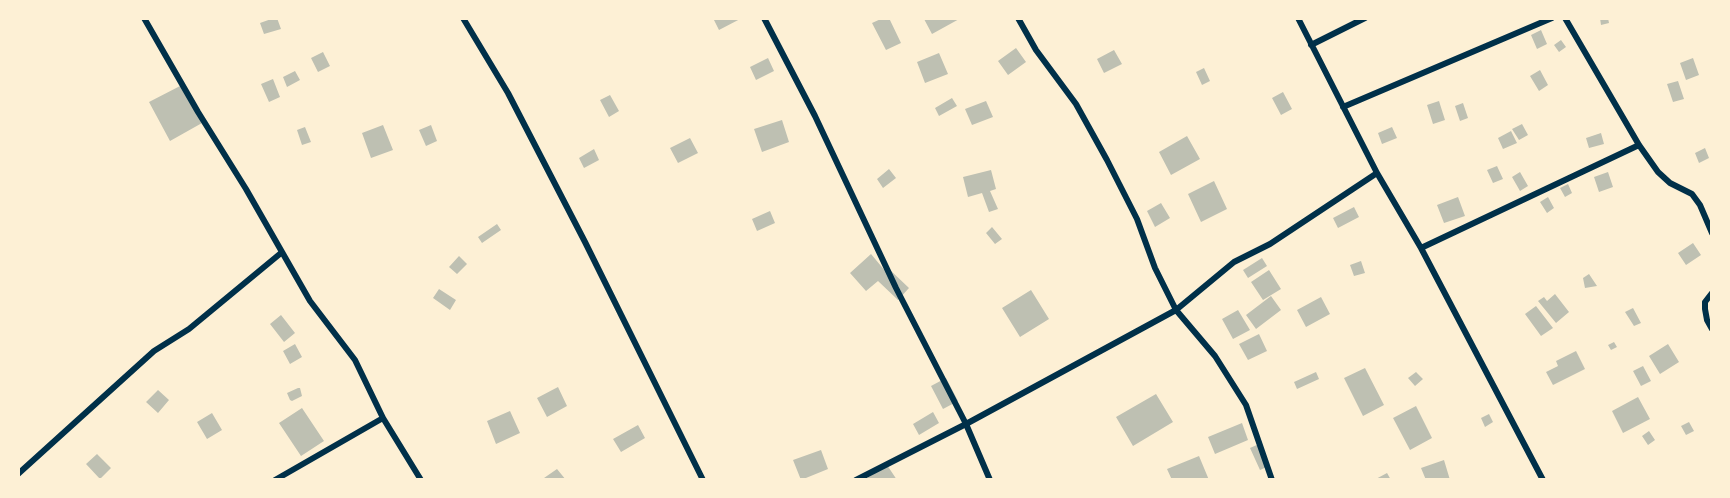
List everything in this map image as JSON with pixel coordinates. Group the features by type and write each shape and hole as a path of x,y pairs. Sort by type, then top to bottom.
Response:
{"street":[{"path":"144,18 246,189 281,254 310,301 355,360 383,418 421,480"},
{"path":"463,18 508,93 703,480"},
{"path":"764,18 814,116 896,288 966,424 990,480"},
{"path":"1018,18 1036,50 1076,104 1107,160 1137,219 1155,268 1176,310 1215,356 1246,405 1272,480"},
{"path":"1298,18 1377,173 1421,248 1543,480"},
{"path":"1311,45 1365,18"},
{"path":"1343,107 1552,18"},
{"path":"1565,18 1639,145 1658,172 1670,183 1692,194 1712,233"},
{"path":"1421,248 1639,145"},
{"path":"856,480 966,424 1176,310 1234,262 1270,244 1377,173"},
{"path":"18,474 154,351 189,329 281,254"},
{"path":"1712,293 1706,302 1705,309 1712,329"},
{"path":"274,480 383,418"}],"building":[{"path":"277,18 281,29 264,34 260,23"},
{"path":"713,18 742,18 719,30"},
{"path":"889,18 901,43 886,50 872,23"},
{"path":"961,18 932,34 924,19"},
{"path":"1600,18 1608,18 1609,23 1601,25"},
{"path":"1541,30 1547,44 1537,49 1531,35"},
{"path":"1561,40 1566,47 1559,52 1554,45"},
{"path":"1016,48 1026,62 1008,75 998,61"},
{"path":"1114,50 1122,64 1104,73 1097,59"},
{"path":"323,52 330,66 318,72 311,58"},
{"path":"939,53 948,74 925,83 917,62"},
{"path":"768,58 774,71 756,80 750,67"},
{"path":"1693,58 1699,75 1686,80 1680,63"},
{"path":"1204,68 1210,81 1202,85 1196,72"},
{"path":"1540,70 1548,85 1539,91 1530,76"},
{"path":"295,71 300,80 287,87 283,77"},
{"path":"273,79 280,97 269,102 261,84"},
{"path":"1678,81 1684,99 1673,102 1667,84"},
{"path":"182,85 202,123 170,141 149,102"},
{"path":"1283,92 1292,109 1281,115 1272,98"},
{"path":"610,95 619,111 609,117 600,100"},
{"path":"952,98 957,106 939,116 935,108"},
{"path":"986,101 993,117 972,125 965,109"},
{"path":"1439,101 1445,120 1433,124 1427,105"},
{"path":"1463,103 1468,118 1460,121 1455,106"},
{"path":"782,120 789,142 762,152 754,129"},
{"path":"1522,124 1528,135 1519,140 1512,129"},
{"path":"383,125 393,150 371,158 362,133"},
{"path":"431,125 437,141 426,146 419,130"},
{"path":"305,127 311,142 302,145 297,130"},
{"path":"1392,127 1397,138 1382,144 1378,133"},
{"path":"1511,131 1517,143 1503,149 1498,138"},
{"path":"1601,133 1604,144 1589,148 1586,138"},
{"path":"1187,136 1200,159 1171,175 1159,152"},
{"path":"690,138 698,153 678,163 670,148"},
{"path":"1705,148 1709,158 1699,163 1695,153"},
{"path":"594,149 599,160 584,168 579,158"},
{"path":"1497,166 1503,179 1493,183 1487,170"},
{"path":"889,169 896,178 883,188 877,179"},
{"path":"991,170 996,189 990,191 998,209 989,212 982,193 968,197 963,177"},
{"path":"1520,172 1528,186 1520,191 1512,177"},
{"path":"1608,172 1613,187 1599,192 1594,177"},
{"path":"1214,181 1227,209 1201,222 1188,194"},
{"path":"1568,184 1572,193 1565,197 1560,188"},
{"path":"1458,197 1465,216 1444,223 1437,205"},
{"path":"1548,197 1554,208 1547,213 1540,202"},
{"path":"1161,203 1170,218 1155,227 1147,211"},
{"path":"1354,207 1359,217 1338,228 1333,218"},
{"path":"770,211 775,223 757,231 752,219"},
{"path":"497,224 501,230 482,243 478,237"},
{"path":"992,227 1002,239 995,244 986,233"},
{"path":"1693,243 1701,255 1686,265 1678,253"},
{"path":"871,254 886,272 889,269 909,288 898,300 878,281 866,291 850,273"},
{"path":"459,256 467,264 457,274 449,267"},
{"path":"1262,258 1267,266 1248,278 1243,270"},
{"path":"1361,261 1365,273 1354,276 1350,265"},
{"path":"1269,270 1281,289 1263,300 1251,282"},
{"path":"1589,274 1597,286 1585,288 1583,278"},
{"path":"439,289 456,300 450,310 433,298"},
{"path":"1031,290 1049,319 1020,337 1002,308"},
{"path":"1555,294 1569,312 1556,323 1538,301 1544,297 1547,301"},
{"path":"1271,296 1281,310 1256,329 1246,315"},
{"path":"1321,297 1330,314 1306,327 1297,310"},
{"path":"1536,306 1553,328 1541,336 1525,314"},
{"path":"1633,308 1641,323 1634,326 1625,312"},
{"path":"1238,310 1250,330 1233,339 1222,319"},
{"path":"281,315 295,333 284,342 270,324"},
{"path":"1259,334 1267,351 1248,360 1239,344"},
{"path":"1614,342 1617,347 1611,350 1608,345"},
{"path":"295,344 302,357 290,364 283,351"},
{"path":"1668,344 1679,362 1660,374 1649,356"},
{"path":"1576,351 1585,369 1553,385 1546,372 1558,366 1556,361"},
{"path":"1643,366 1651,381 1641,386 1633,371"},
{"path":"1365,368 1384,405 1363,416 1344,378"},
{"path":"1316,372 1319,379 1297,389 1294,382"},
{"path":"1416,372 1423,379 1415,386 1408,378"},
{"path":"946,378 958,401 943,409 931,386"},
{"path":"558,387 567,406 547,417 537,398"},
{"path":"298,388 302,396 290,400 287,393"},
{"path":"158,390 169,400 158,413 146,402"},
{"path":"1156,394 1173,422 1133,446 1116,417"},
{"path":"1638,397 1650,419 1623,433 1612,411"},
{"path":"1416,406 1432,438 1410,450 1393,418"},
{"path":"302,408 324,441 301,456 279,423"},
{"path":"510,411 520,433 496,444 487,421"},
{"path":"933,412 939,423 919,435 913,424"},
{"path":"212,413 222,430 207,439 197,422"},
{"path":"1489,414 1493,422 1485,427 1481,418"},
{"path":"1689,422 1694,431 1686,435 1681,426"},
{"path":"1242,423 1248,440 1215,454 1208,437"},
{"path":"638,425 645,438 621,452 613,439"},
{"path":"1649,431 1655,440 1648,445 1642,436"},
{"path":"1259,444 1269,466 1260,470 1250,448"},
{"path":"821,450 828,469 801,480 793,460"},
{"path":"97,454 111,468 100,479 86,464"},
{"path":"1199,456 1209,480 1172,480 1167,469"},
{"path":"1444,460 1450,480 1426,480 1421,468"},
{"path":"887,465 897,480 864,480"},
{"path":"557,469 566,480 546,480 544,478"},
{"path":"1387,473 1391,480 1374,480"}]}
